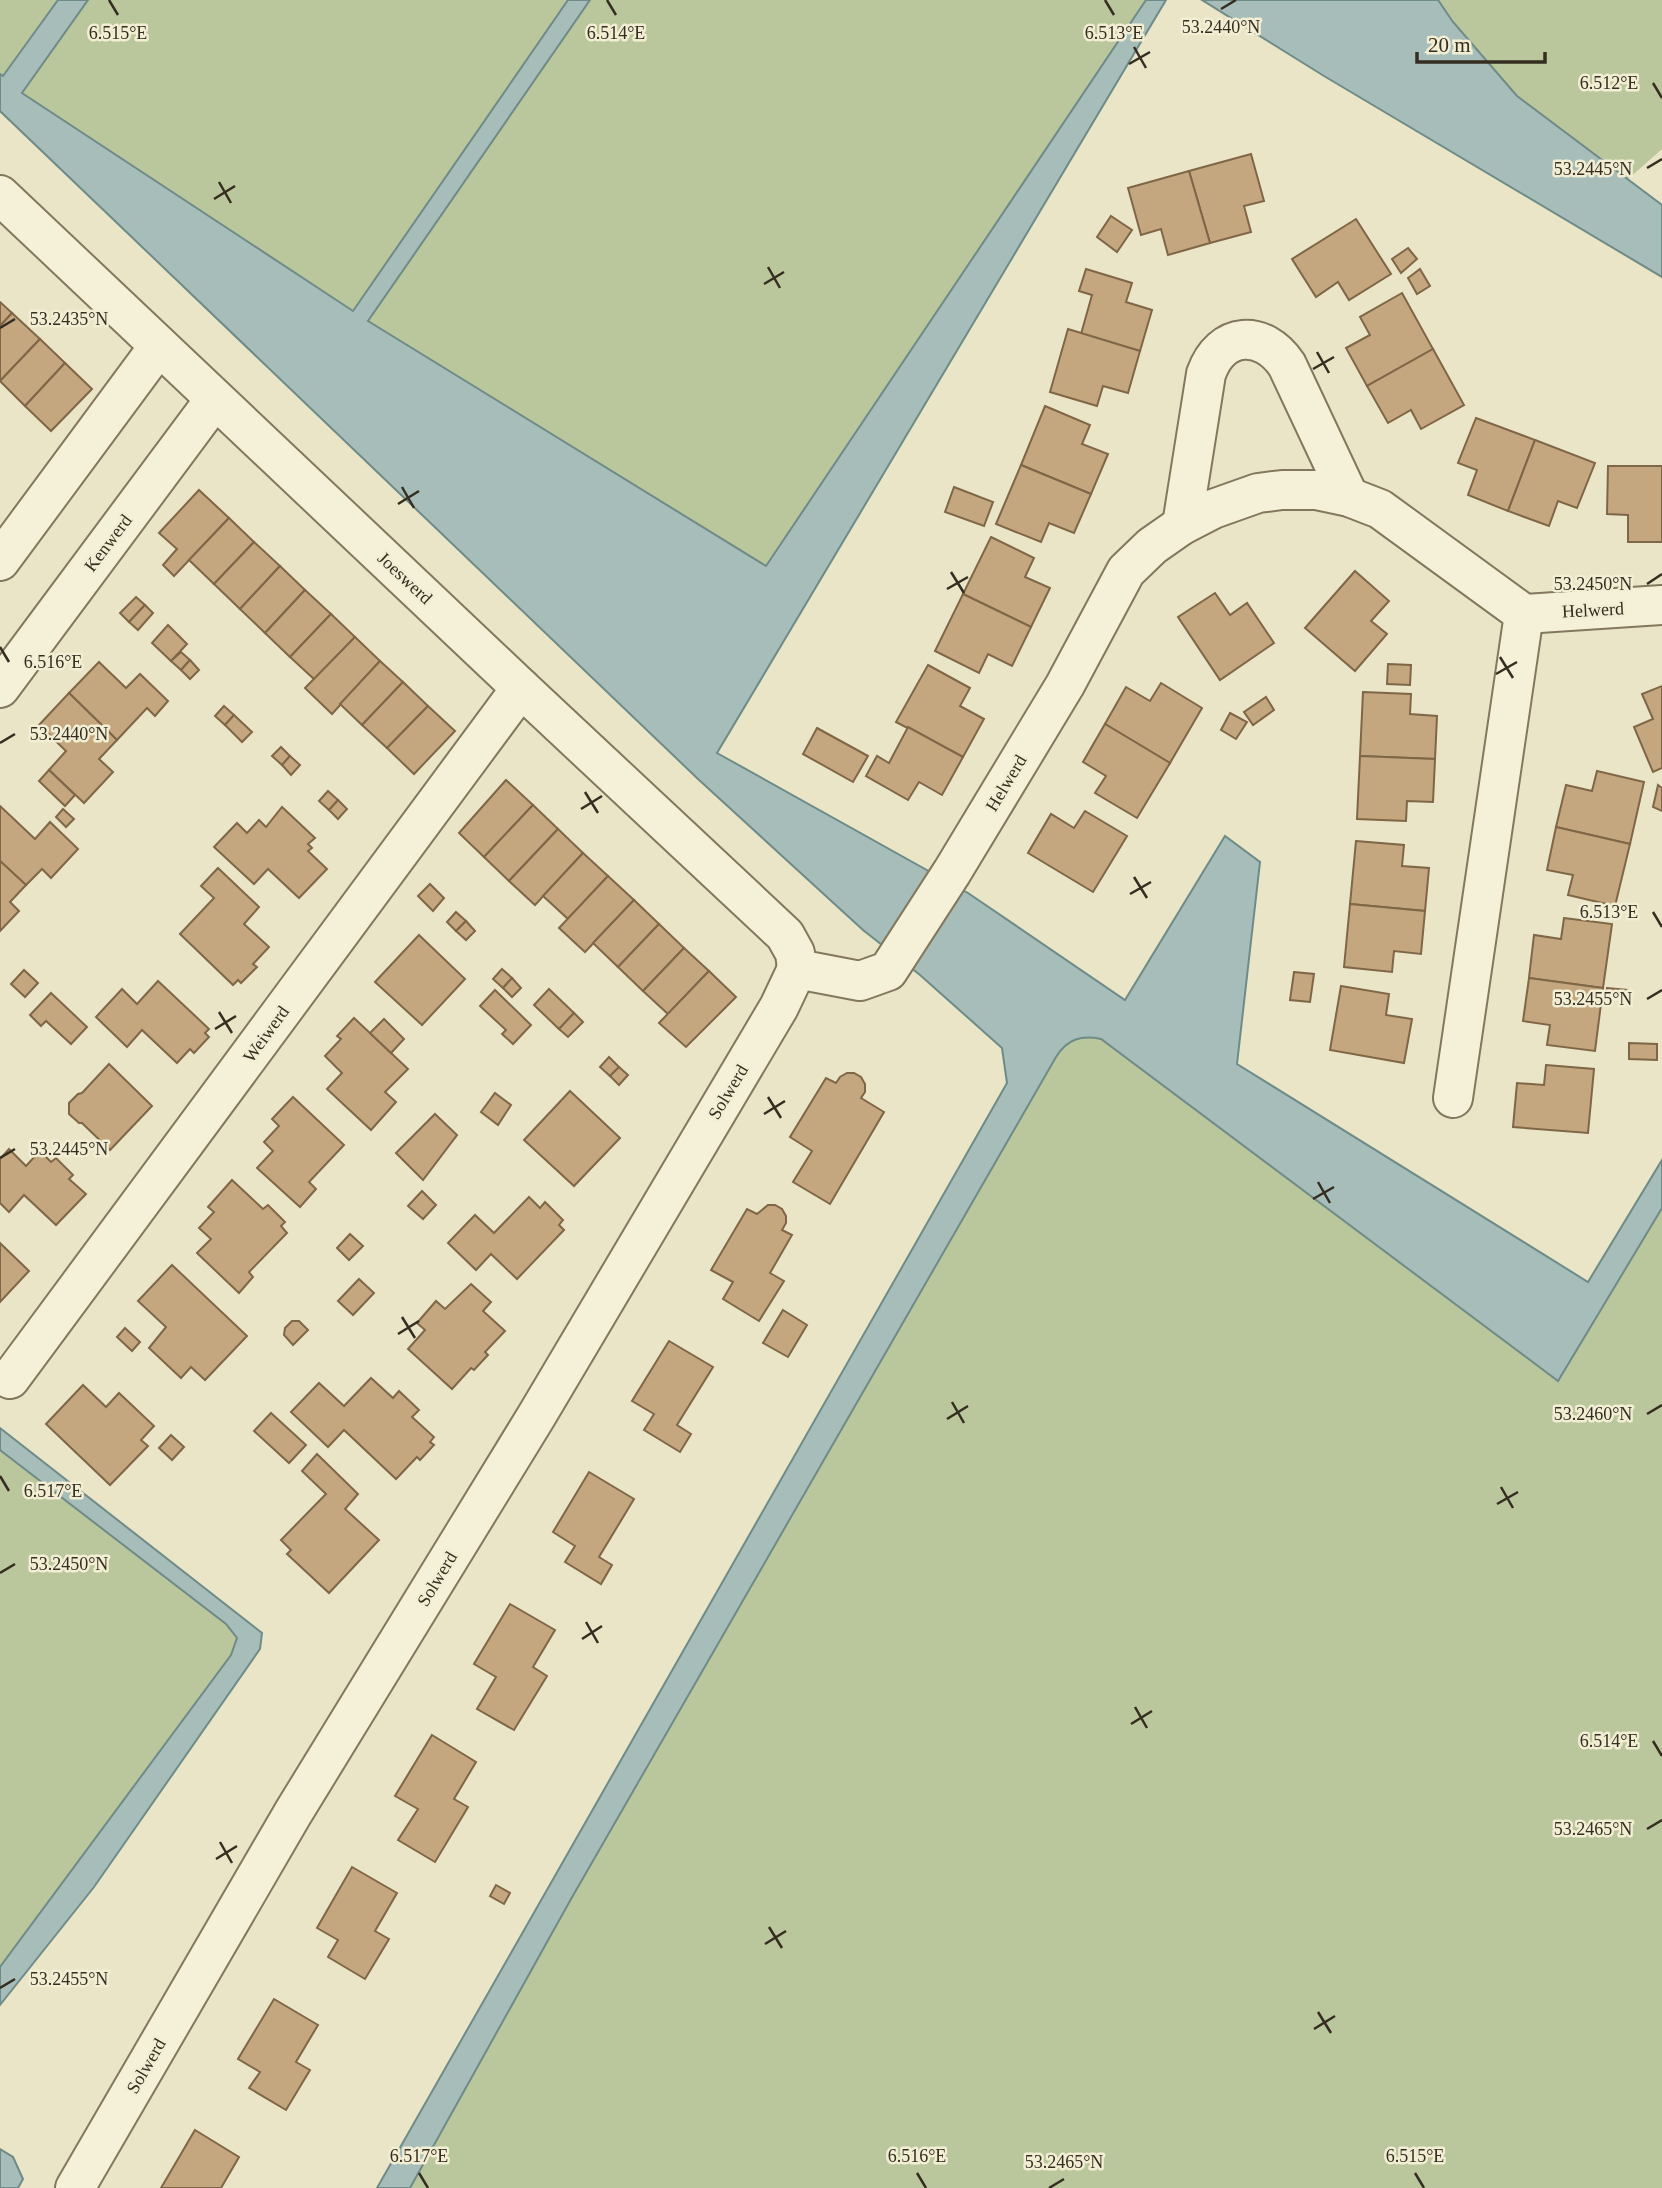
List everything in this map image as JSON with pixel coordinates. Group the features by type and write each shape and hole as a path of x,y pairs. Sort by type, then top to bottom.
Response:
{"street":[{"name":"Joeswerd","path":"0,195 785,935 795,953 797,969"},
{"path":"1182,525 1206,374 1216,354 1234,342 1250,340 1265,343 1278,352 1287,365 1349,497"},
{"path":"0,561 159,346"},
{"name":"Kenwerd","path":"0,688 215,399"},
{"name":"Helwerd","path":"797,969 860,981 888,971 952,872 1065,685 1126,571 1152,546 1182,525 1213,509 1258,493 1316,490 1349,497 1380,509 1524,614 1662,605"},
{"path":"1453,1098 1524,614"},
{"name":"Weiwerd","path":"10,1379 521,688"},
{"name":"Solwerd","path":"75,2188 293,1813 537,1415 779,1007 797,969"}],"green space":[{"path":"0,0 1146,0 766,567 368,321 22,93 0,74"},
{"path":"1438,0 1662,0 1662,149 1627,180 1517,96 1453,22"},
{"path":"1089,1037 1101,1039 1557,1381 1662,1208 1662,2188 410,2188 571,1899 1056,1057 1070,1042"},
{"path":"0,1450 226,1624 237,1638 231,1655 0,1967"}],"water":[{"path":"58,0 88,0 22,93 353,311 568,0 590,0 368,321 766,566 1146,0 1166,0 717,753 968,893 1125,1000 1225,836 1260,862 1237,1064 1588,1282 1662,1160 1662,1208 1558,1381 1101,1039 1081,1038 1065,1046 1056,1057 571,1899 410,2188 377,2188 1007,1083 1002,1048 920,975 863,930 698,779 0,111 0,74 3,76"},
{"path":"1202,0 1438,0 1453,22 1517,96 1662,205 1662,277 1324,76"},
{"path":"0,1428 262,1633 260,1649 94,1887 0,2005 0,1967 231,1655 237,1638 226,1624 0,1450"},
{"path":"0,2149 13,2157 23,2179 18,2188 0,2188"}],"building":[{"path":"1251,154 1264,201 1244,206 1251,232 1210,243 1189,171"},
{"path":"1189,171 1210,243 1168,255 1161,229 1141,235 1128,188"},
{"path":"1111,216 1132,230 1117,252 1097,237"},
{"path":"1356,219 1391,274 1349,300 1338,282 1316,297 1292,259"},
{"path":"1408,248 1417,259 1401,273 1392,259"},
{"path":"1086,269 1132,283 1126,302 1152,310 1140,351 1081,334 1092,295 1079,291"},
{"path":"1420,269 1430,286 1417,294 1408,278"},
{"path":"1402,293 1433,349 1367,386 1346,348 1370,335 1360,317"},
{"path":"0,302 12,313 0,326"},
{"path":"12,313 40,339 0,381 0,326"},
{"path":"1068,329 1140,351 1128,393 1103,386 1097,406 1050,392"},
{"path":"40,339 65,363 25,406 0,381"},
{"path":"1433,349 1464,405 1421,429 1411,410 1388,423 1367,386"},
{"path":"65,363 92,389 51,431 25,406"},
{"path":"1045,406 1090,425 1082,444 1108,454 1091,494 1021,465"},
{"path":"1476,418 1535,440 1508,511 1468,495 1477,470 1458,463"},
{"path":"1535,440 1595,463 1577,508 1558,501 1549,526 1508,511"},
{"path":"1021,465 1091,494 1074,533 1049,523 1041,542 996,524"},
{"path":"1608,466 1662,466 1662,542 1628,542 1628,515 1607,514"},
{"path":"954,487 993,502 984,526 945,512"},
{"path":"199,490 229,518 174,576 163,565 177,549 159,533"},
{"path":"229,518 254,542 214,584 189,560"},
{"path":"991,537 1034,558 1025,577 1050,588 1031,627 963,594"},
{"path":"254,542 280,566 240,609 214,584"},
{"path":"280,566 305,590 265,633 240,609"},
{"path":"1355,571 1389,601 1371,621 1387,634 1355,671 1305,628"},
{"path":"305,590 331,614 290,657 265,633"},
{"path":"1215,593 1230,615 1247,603 1274,643 1220,680 1178,617"},
{"path":"963,594 1031,627 1012,666 988,654 979,673 935,651"},
{"path":"136,597 145,605 129,622 120,613"},
{"path":"145,605 153,613 138,630 129,622"},
{"path":"331,614 355,637 315,680 290,657"},
{"path":"168,625 187,644 171,661 152,643"},
{"path":"355,637 380,661 332,714 305,688"},
{"path":"181,652 190,660 181,670 171,661"},
{"path":"190,660 199,670 190,679 181,670"},
{"path":"380,661 403,682 362,725 340,704"},
{"path":"99,662 126,688 140,674 168,701 155,716 147,708 117,740 69,693"},
{"path":"1388,664 1411,665 1410,685 1387,684"},
{"path":"928,665 970,688 960,706 984,719 963,757 896,722"},
{"path":"403,682 428,706 387,748 362,725"},
{"path":"1161,683 1202,708 1170,763 1105,724 1126,687 1150,701"},
{"path":"1662,686 1662,768 1653,772 1634,727 1653,719 1642,694"},
{"path":"1363,692 1411,694 1410,714 1437,716 1435,759 1360,756"},
{"path":"69,693 117,740 99,759 113,772 84,803 49,770 66,751 39,725"},
{"path":"1266,697 1274,710 1253,725 1244,712"},
{"path":"224,706 234,715 225,725 215,716"},
{"path":"428,706 455,731 414,774 387,748"},
{"path":"1230,713 1247,722 1236,739 1221,730"},
{"path":"234,715 252,732 242,742 225,725"},
{"path":"1105,724 1170,763 1137,818 1095,793 1106,776 1083,762"},
{"path":"908,727 963,757 942,795 919,782 908,800 866,776 877,756 889,763"},
{"path":"817,728 868,756 853,782 803,754"},
{"path":"281,747 290,756 282,765 272,756"},
{"path":"290,756 300,765 291,775 282,765"},
{"path":"1360,756 1435,759 1433,802 1407,801 1406,821 1357,819"},
{"path":"49,770 75,795 65,806 39,781"},
{"path":"1597,771 1644,782 1630,844 1556,827 1566,785 1592,791"},
{"path":"506,780 533,805 484,857 459,833"},
{"path":"1658,785 1662,788 1662,811 1653,807"},
{"path":"328,791 338,800 329,810 319,801"},
{"path":"338,800 347,809 338,819 329,810"},
{"path":"533,805 558,829 509,881 484,857"},
{"path":"0,806 35,839 50,822 78,849 51,878 42,869 26,885 0,861"},
{"path":"282,807 315,838 308,844 312,848 308,851 327,869 299,898 268,869 254,884 214,847 237,823 247,833 259,820 266,827"},
{"path":"63,809 74,819 66,827 56,817"},
{"path":"1085,811 1127,836 1093,892 1028,853 1051,814 1074,828"},
{"path":"1556,827 1630,844 1615,906 1568,895 1573,875 1547,870"},
{"path":"558,829 583,853 535,905 509,881"},
{"path":"1356,841 1404,845 1402,866 1429,868 1425,911 1350,904"},
{"path":"583,853 608,876 568,919 543,896"},
{"path":"0,861 26,885 10,902 19,911 0,931"},
{"path":"218,868 259,907 244,924 269,947 253,964 257,967 241,983 238,980 233,985 180,934 214,898 201,886"},
{"path":"608,876 634,900 585,952 559,928"},
{"path":"430,884 444,898 433,911 418,896"},
{"path":"634,900 659,924 618,967 593,943"},
{"path":"1350,904 1425,911 1421,954 1394,951 1392,972 1344,967"},
{"path":"456,912 466,921 456,931 447,922"},
{"path":"1564,918 1612,924 1603,988 1529,978 1534,935 1561,939"},
{"path":"466,921 475,931 466,940 456,931"},
{"path":"659,924 684,948 643,991 618,967"},
{"path":"419,935 465,979 422,1025 375,982"},
{"path":"684,948 709,971 668,1014 643,991"},
{"path":"502,969 512,978 503,988 493,979"},
{"path":"24,970 38,983 25,997 11,984"},
{"path":"709,971 736,997 686,1047 659,1023"},
{"path":"1294,972 1314,974 1310,1002 1290,1000"},
{"path":"512,978 521,988 512,997 503,988"},
{"path":"1529,978 1603,988 1595,1051 1547,1045 1550,1025 1523,1021"},
{"path":"158,981 209,1029 205,1033 209,1037 194,1053 190,1049 177,1063 142,1030 127,1047 96,1017 122,989 137,1004"},
{"path":"1341,986 1389,994 1386,1015 1412,1019 1404,1063 1330,1050"},
{"path":"1607,988 1627,990 1626,998 1606,995"},
{"path":"549,989 574,1013 559,1029 534,1005"},
{"path":"495,990 531,1025 513,1044 502,1034 506,1030 480,1006"},
{"path":"51,993 87,1027 71,1044 46,1021 41,1026 30,1015"},
{"path":"574,1013 583,1022 568,1037 559,1029"},
{"path":"354,1018 408,1069 385,1092 396,1102 371,1130 327,1089 342,1073 325,1056 341,1039 337,1036"},
{"path":"384,1019 404,1039 391,1053 370,1033"},
{"path":"1629,1043 1657,1044 1657,1060 1629,1059"},
{"path":"609,1057 619,1067 610,1076 600,1067"},
{"path":"109,1064 152,1106 110,1150 69,1114 69,1103"},
{"path":"1546,1065 1594,1069 1588,1133 1513,1127 1517,1083 1544,1085"},
{"path":"619,1067 628,1075 619,1085 610,1076"},
{"path":"847,1073 861,1077 865,1092 861,1098 884,1112 830,1204 793,1182 812,1151 790,1137 826,1078 836,1083"},
{"path":"570,1091 620,1138 574,1186 524,1140"},
{"path":"495,1093 511,1105 498,1125 481,1112"},
{"path":"293,1097 344,1145 309,1182 316,1189 300,1207 257,1168 273,1151 264,1142 279,1126 272,1119"},
{"path":"435,1114 457,1135 423,1180 396,1153"},
{"path":"9,1149 26,1166 40,1151 51,1162 56,1158 73,1175 69,1179 86,1194 56,1225 24,1195 9,1212 0,1203 0,1159"},
{"path":"232,1180 263,1209 268,1205 285,1222 281,1226 287,1233 249,1272 253,1277 239,1293 197,1253 211,1239 199,1228 214,1212 208,1207"},
{"path":"422,1191 436,1205 423,1219 408,1206"},
{"path":"529,1197 540,1208 545,1202 563,1220 559,1225 564,1230 517,1279 491,1254 476,1270 448,1243 475,1215 494,1233"},
{"path":"768,1205 782,1209 786,1223 782,1230 792,1235 770,1273 784,1281 759,1321 723,1299 733,1282 711,1270 747,1209 757,1214"},
{"path":"350,1234 363,1246 349,1260 337,1248"},
{"path":"0,1243 29,1271 0,1302"},
{"path":"172,1265 247,1336 205,1380 191,1367 181,1378 149,1348 166,1327 138,1301"},
{"path":"359,1279 374,1293 353,1315 338,1301"},
{"path":"471,1284 491,1302 483,1311 505,1331 485,1352 488,1355 474,1370 471,1368 452,1389 408,1349 425,1330 417,1323 436,1301 445,1309"},
{"path":"783,1310 807,1325 788,1357 763,1343"},
{"path":"292,1321 299,1321 308,1330 293,1345 284,1335 285,1328"},
{"path":"125,1328 140,1342 132,1351 117,1337"},
{"path":"669,1341 713,1367 677,1425 691,1434 680,1452 644,1430 654,1414 632,1401"},
{"path":"371,1378 393,1398 399,1391 419,1410 412,1417 434,1437 430,1442 434,1445 420,1460 417,1457 396,1479 344,1430 328,1447 291,1412 319,1383 344,1406"},
{"path":"83,1385 106,1407 119,1393 154,1426 141,1440 148,1446 110,1485 46,1424"},
{"path":"271,1413 306,1445 289,1463 254,1431"},
{"path":"171,1435 184,1447 172,1460 159,1448"},
{"path":"317,1454 358,1494 345,1509 379,1540 329,1593 287,1554 291,1550 281,1540 326,1494 302,1471"},
{"path":"589,1472 634,1499 599,1557 612,1565 601,1584 565,1562 575,1546 553,1532"},
{"path":"510,1604 555,1630 533,1667 547,1676 514,1730 477,1709 496,1677 474,1664"},
{"path":"432,1735 476,1762 454,1799 468,1807 435,1862 398,1840 418,1809 395,1796"},
{"path":"352,1867 397,1893 375,1931 389,1939 365,1979 328,1957 338,1940 317,1928"},
{"path":"496,1885 510,1893 504,1904 490,1896"},
{"path":"274,1999 318,2025 296,2062 310,2070 286,2110 249,2088 260,2072 238,2059"},
{"path":"195,2130 239,2157 221,2188 161,2188"}]}
